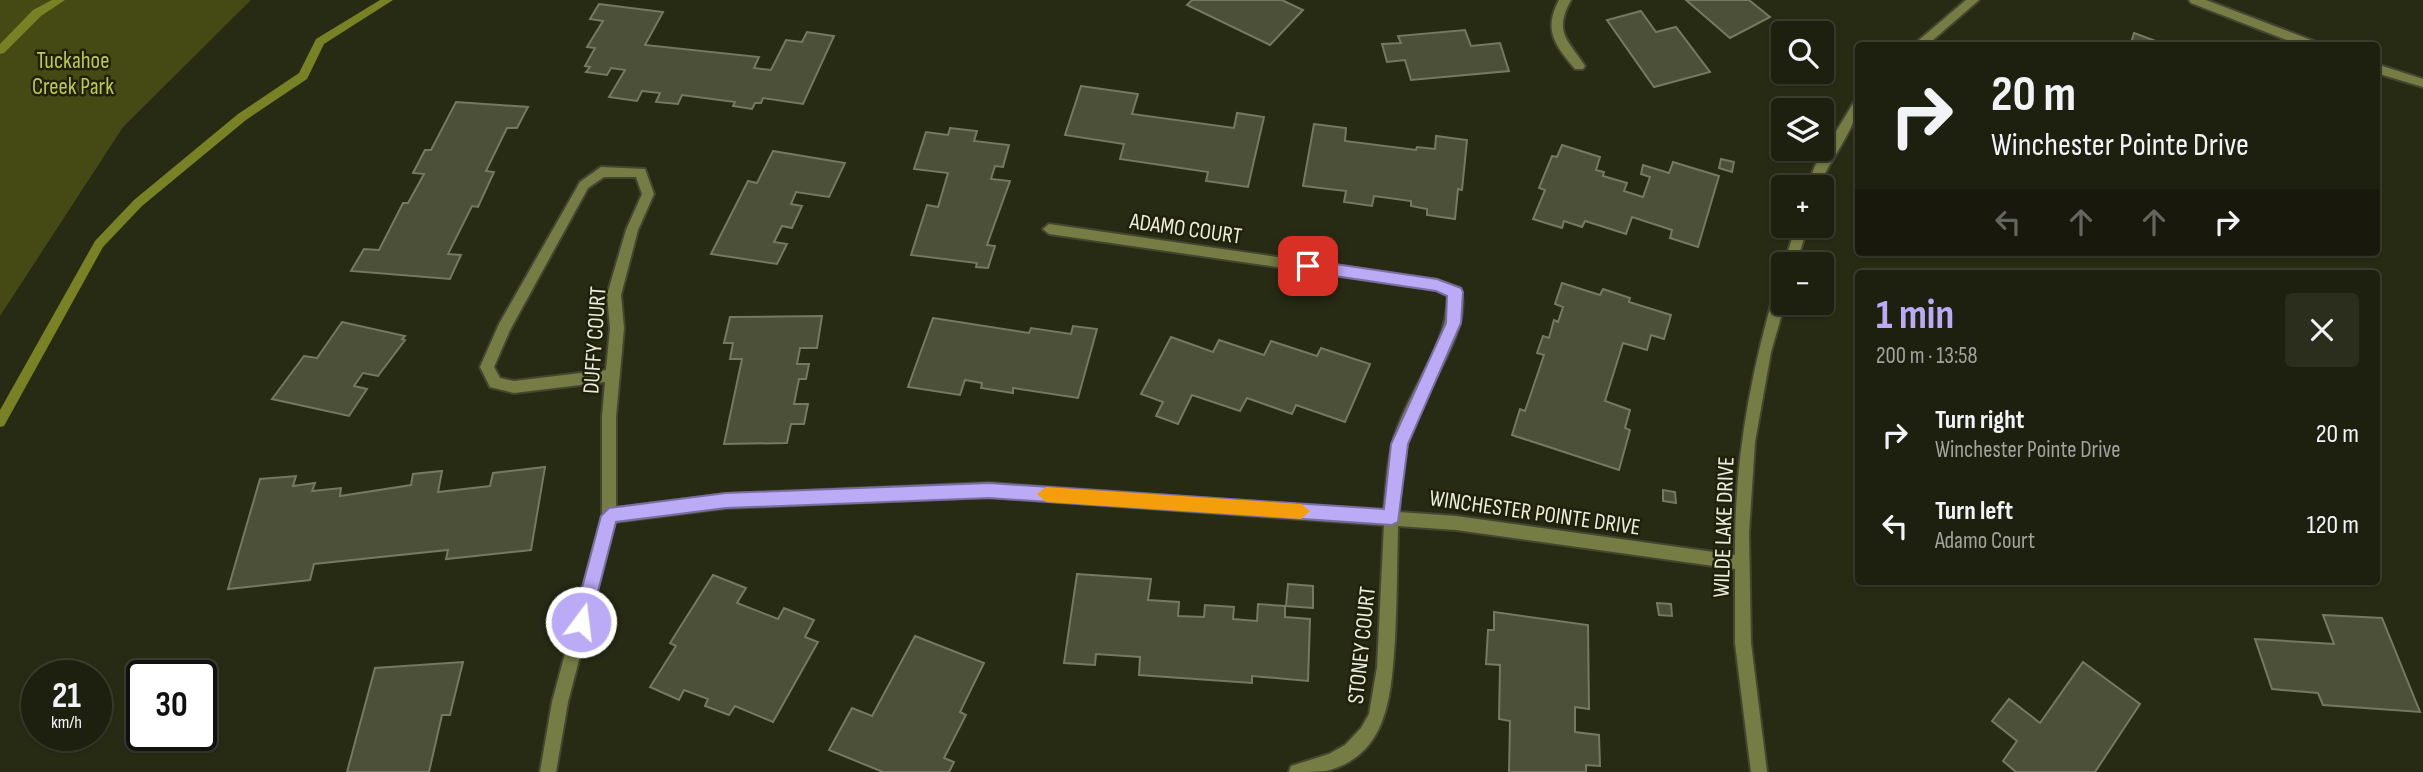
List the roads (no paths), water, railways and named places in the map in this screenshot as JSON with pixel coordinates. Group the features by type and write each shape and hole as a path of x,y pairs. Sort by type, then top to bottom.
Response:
{"street":[{"path":"1565,0 1555,16 1556,33 1565,50 1579,66"},
{"path":"1923,42 1973,0"},
{"path":"2196,0 2305,42"},
{"path":"2380,69 2423,83"},
{"path":"1817,175 1855,110"},
{"name":"DUFFY COURT","path":"548,772 561,702 609,516 609,417 613,375 617,328 614,295 632,230 648,194 641,172 601,172 584,185 504,328 487,367 495,383 514,387 613,375"},
{"name":"ADAMO COURT","path":"1049,229 1437,285 1455,292 1454,323 1399,444 1392,517"},
{"name":"WILDE LAKE DRIVE","path":"1759,772 1743,643 1743,563 1748,442 1764,352 1775,315"},
{"name":"WINCHESTER POINTE DRIVE","path":"609,516 726,501 989,491 1456,523 1743,563"},
{"name":"STONEY COURT","path":"1297,772 1334,761 1360,746 1375,720 1384,678 1391,592 1392,517"}],"waterway":[{"path":"0,50 37,13 60,0"},
{"path":"0,422 99,244 138,203 242,117 303,76 320,42 388,0"}],"park label":[{"name":"Tuckahoe Creek Park","path":"73,73"}]}
